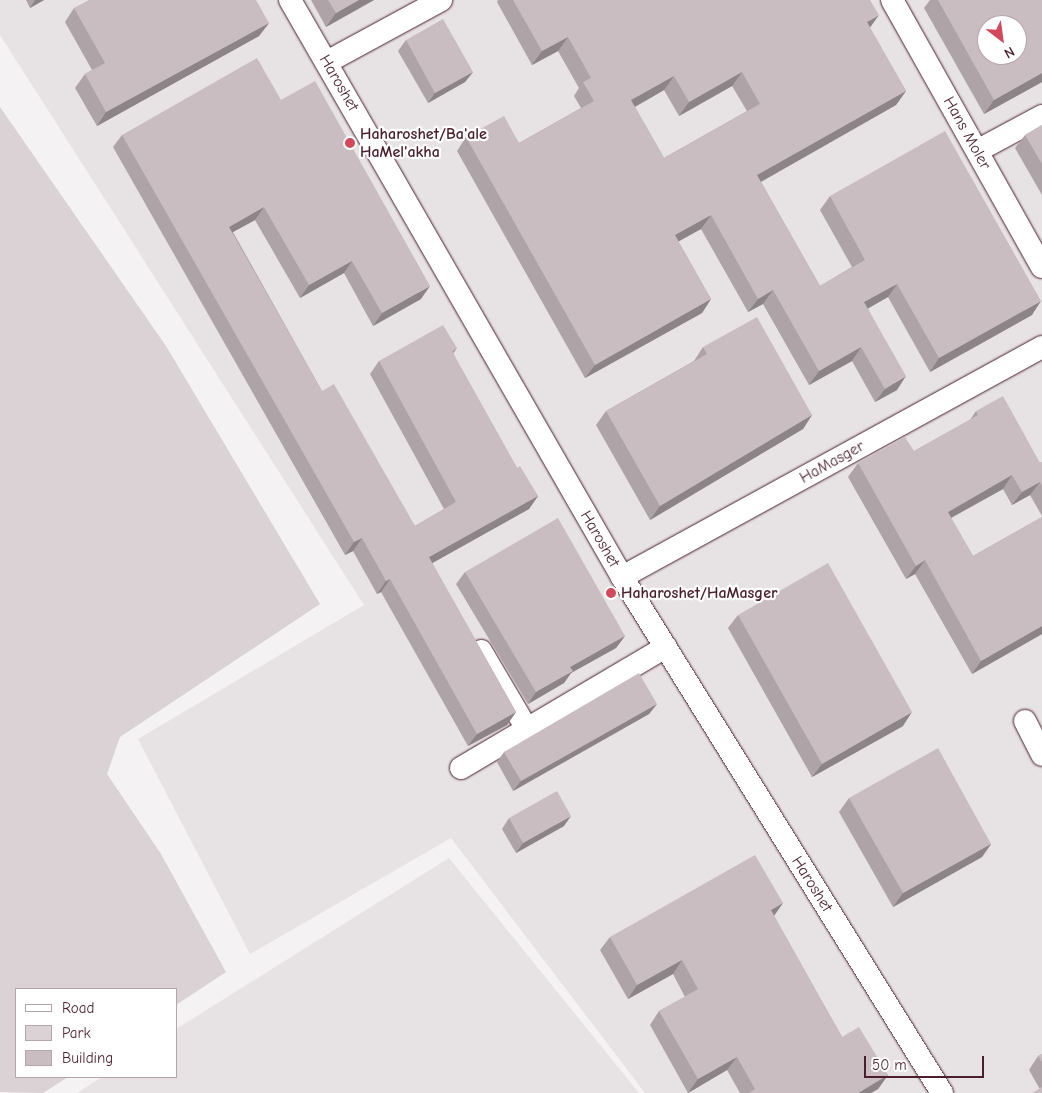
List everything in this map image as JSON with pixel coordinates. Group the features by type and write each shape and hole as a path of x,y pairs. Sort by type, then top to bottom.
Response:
{"street":[{"name":"Haroshet","path":"290,0 622,577 942,1093"},
{"path":"327,62 440,0"},
{"name":"Hans Moler","path":"892,0 1042,267"},
{"path":"977,151 1042,116"},
{"name":"HaMasger","path":"622,577 1042,347"},
{"path":"472,636 527,729"},
{"path":"461,768 666,647"},
{"path":"1025,721 1042,755"}],"shaded area":[{"path":"0,0 1042,0 1042,1093 645,1093 451,838 250,954 138,739 364,605 0,35"},
{"path":"449,858 639,1093 77,1093 100,1078 178,1078 178,1028"}],"green space":[{"path":"0,107 166,346 320,604 120,737 107,774 161,854 226,972 178,1004 178,988 15,988 15,1078 66,1078 43,1093 0,1092"}],"building":[{"path":"89,0 256,0 269,23 106,112 85,74 105,63 74,8"},
{"path":"328,0 359,0 336,13"},
{"path":"513,0 870,0 879,15 867,22 906,91 757,175 820,286 865,260 830,196 945,131 1041,301 939,358 897,284 864,302 906,376 885,389 861,347 819,371 773,290 758,299 711,215 675,235 711,299 595,365 466,137 504,116 519,143 594,101 583,82 591,78 568,37 542,51","holes":["742,72 760,104 664,158 631,100 674,76 689,102"]},
{"path":"938,0 1042,0 1042,73 994,100"},
{"path":"443,19 473,72 435,93 406,40"},
{"path":"257,58 281,100 315,81 430,286 382,313 352,261 309,285 264,207 229,227 322,391 334,384 415,526 456,502 379,361 443,325 457,348 452,351 517,468 520,466 538,496 429,557 516,712 477,734 390,579 386,581 362,538 354,542 122,135"},
{"path":"1042,125 1042,164 1025,135"},
{"path":"757,317 812,415 660,506 606,411 707,354 703,347"},
{"path":"1003,396 1040,463 1042,462 1042,486 1040,482 1022,492 1012,475 948,512 973,556 1042,517 1042,626 981,661 925,560 916,566 858,463 905,437 914,451 978,415 976,411"},
{"path":"558,518 625,636 570,667 573,671 536,692 465,572"},
{"path":"828,563 912,712 822,764 738,615"},
{"path":"639,673 657,704 521,781 504,752"},
{"path":"938,748 991,844 903,893 849,798"},
{"path":"557,791 571,816 523,843 509,818"},
{"path":"755,855 783,903 771,910 842,1037 859,1027 888,1075 858,1093 749,1093 755,1089 737,1057 698,1079 659,1011 698,989 682,960 637,985 610,937"},
{"path":"1042,1054 1042,1062 1038,1056"},
{"path":"1042,1087 1042,1093 1032,1093"}],"place":[{"name":"Haharoshet/Ba'ale HaMel'akha","path":"350,143"},
{"name":"Haharoshet/HaMasger","path":"611,593"}]}
